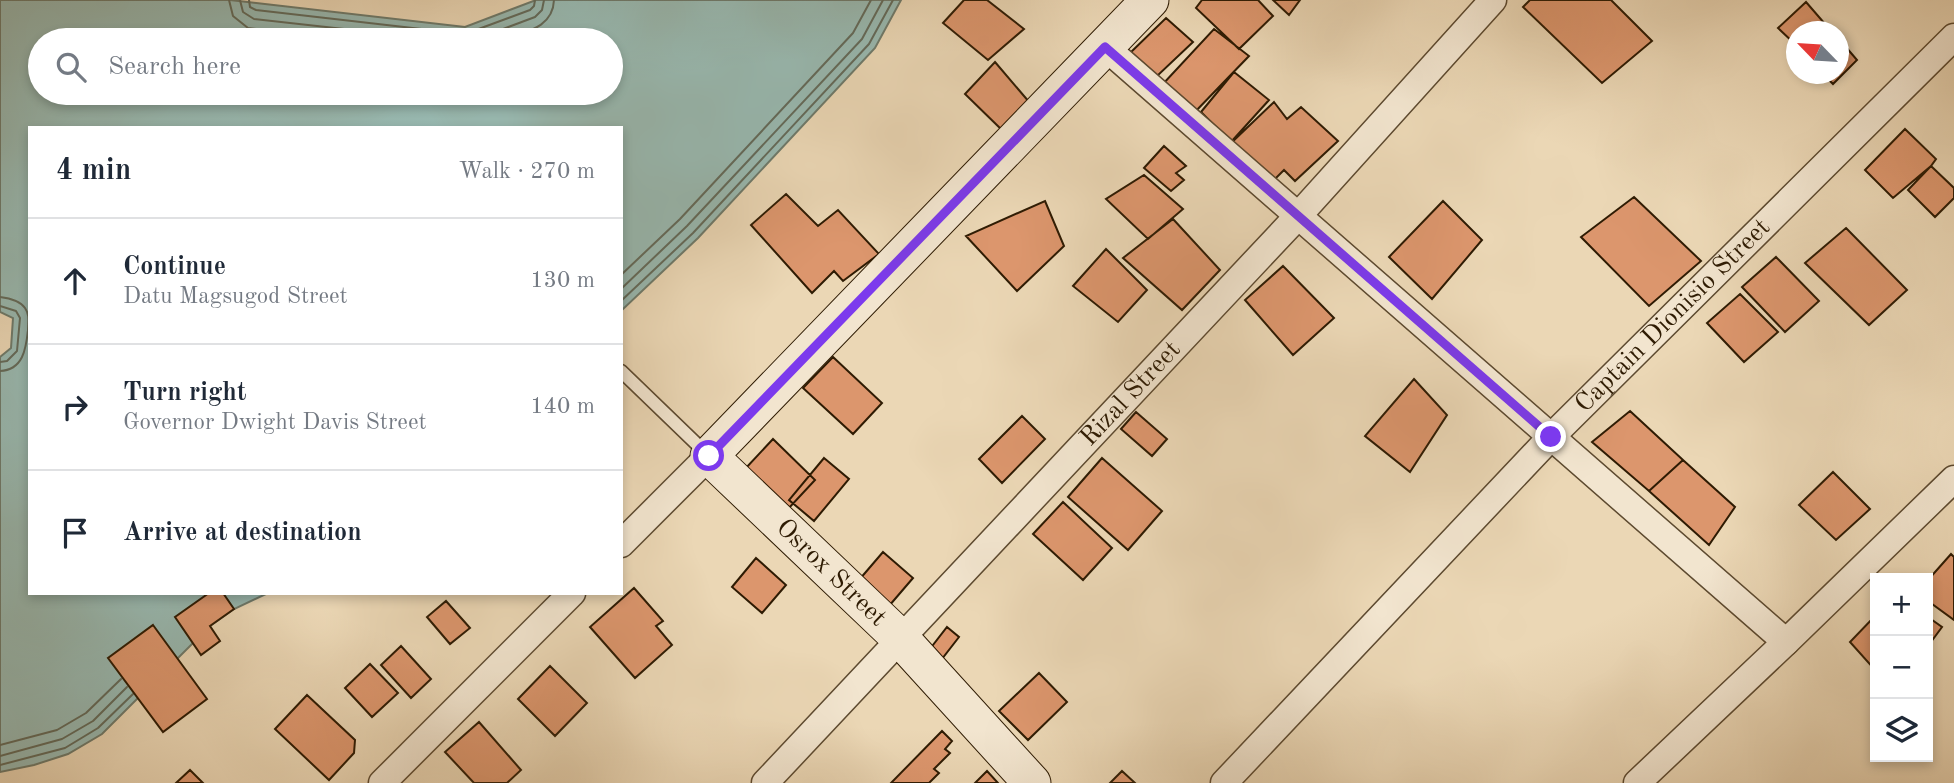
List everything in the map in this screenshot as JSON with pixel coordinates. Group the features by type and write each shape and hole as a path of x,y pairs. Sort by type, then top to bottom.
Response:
{"street":[{"path":"623,542 1150,0"},
{"name":"Rizal Street","path":"765,783 1298,216 1493,0"},
{"name":"Captain Dionisio Street","path":"1224,783 1551,437 1954,37"},
{"path":"1105,47 1786,642"},
{"name":"Osrox Street","path":"709,456 900,638 1032,783"},
{"path":"1637,783 1954,480"},
{"path":"382,783 570,595"}],"lane":[{"name":"Osrox Street","path":"623,373 709,456"}],"water":[{"path":"0,0 230,0 465,27 536,0 901,0 875,48 698,238 623,309 623,126 28,126 28,595 264,595 234,609 210,626 102,734 68,754 0,772 0,357 11,348 13,318 0,312"}],"building":[{"path":"964,0 987,0 1024,29 988,60 943,23"},
{"path":"1202,0 1258,0 1273,16 1239,49 1196,8"},
{"path":"1273,0 1300,0 1289,15"},
{"path":"1530,0 1611,0 1652,41 1602,83 1523,7"},
{"path":"1806,2 1822,21 1786,21 1786,36 1778,28"},
{"path":"1166,18 1193,42 1155,78 1129,54"},
{"path":"1214,29 1249,56 1193,114 1162,85"},
{"path":"1849,51 1857,60 1849,68"},
{"path":"995,62 1030,103 1003,131 965,94"},
{"path":"1234,72 1269,100 1231,142 1201,112"},
{"path":"1274,102 1287,119 1301,107 1338,141 1295,181 1284,170 1272,182 1228,146"},
{"path":"1905,129 1936,159 1893,198 1865,170"},
{"path":"1164,146 1186,166 1176,173 1184,180 1171,191 1144,168"},
{"path":"1931,166 1954,188 1954,198 1935,217 1908,190"},
{"path":"1144,175 1183,209 1148,239 1106,199"},
{"path":"786,194 818,226 838,210 879,254 843,281 834,271 812,293 751,225"},
{"path":"1634,197 1701,261 1649,306 1581,237"},
{"path":"1045,201 1064,246 1017,291 966,236"},
{"path":"1443,201 1482,240 1432,299 1389,257"},
{"path":"1173,219 1220,270 1182,310 1123,258"},
{"path":"1846,228 1907,290 1869,325 1805,263"},
{"path":"1106,249 1147,290 1118,322 1073,286"},
{"path":"1776,257 1819,301 1785,332 1742,287"},
{"path":"1283,266 1334,318 1293,355 1245,300"},
{"path":"1740,294 1778,332 1744,362 1707,323"},
{"path":"833,357 882,403 853,434 803,388"},
{"path":"1414,379 1447,415 1410,472 1365,436"},
{"path":"1630,411 1683,460 1649,491 1592,442"},
{"path":"1136,412 1167,439 1152,456 1121,429"},
{"path":"1022,416 1045,439 1002,483 979,459"},
{"path":"773,439 815,480 788,509 745,469"},
{"path":"824,458 849,479 814,521 789,500"},
{"path":"1102,458 1162,511 1128,550 1068,497"},
{"path":"1683,460 1735,507 1709,545 1649,491"},
{"path":"1833,472 1870,509 1836,540 1799,505"},
{"path":"1063,502 1112,548 1083,580 1033,534"},
{"path":"883,552 913,578 889,606 859,580"},
{"path":"1951,554 1954,557 1954,620 1933,605 1933,574"},
{"path":"756,558 786,585 762,613 732,587"},
{"path":"634,588 663,621 656,626 672,645 635,678 590,627"},
{"path":"206,595 224,595 234,609 210,626 220,641 201,655 175,617"},
{"path":"446,601 470,628 450,644 427,617"},
{"path":"1870,621 1870,664 1850,642"},
{"path":"1933,621 1942,627 1933,639"},
{"path":"153,625 207,699 163,732 108,658"},
{"path":"947,627 959,637 938,664 926,654"},
{"path":"401,646 431,679 411,698 381,665"},
{"path":"370,664 398,693 372,717 345,688"},
{"path":"550,666 587,703 555,736 518,699"},
{"path":"1039,673 1067,702 1028,740 999,711"},
{"path":"307,695 355,740 354,753 329,780 275,729"},
{"path":"479,722 521,770 507,783 474,783 445,752"},
{"path":"942,731 952,741 945,749 950,753 934,769 939,773 929,783 891,783"},
{"path":"190,770 203,783 176,783"},
{"path":"987,771 998,783 975,783"},
{"path":"1122,771 1135,783 1110,783"}],"route":[{"path":"709,456 1105,47 1551,437"}]}
